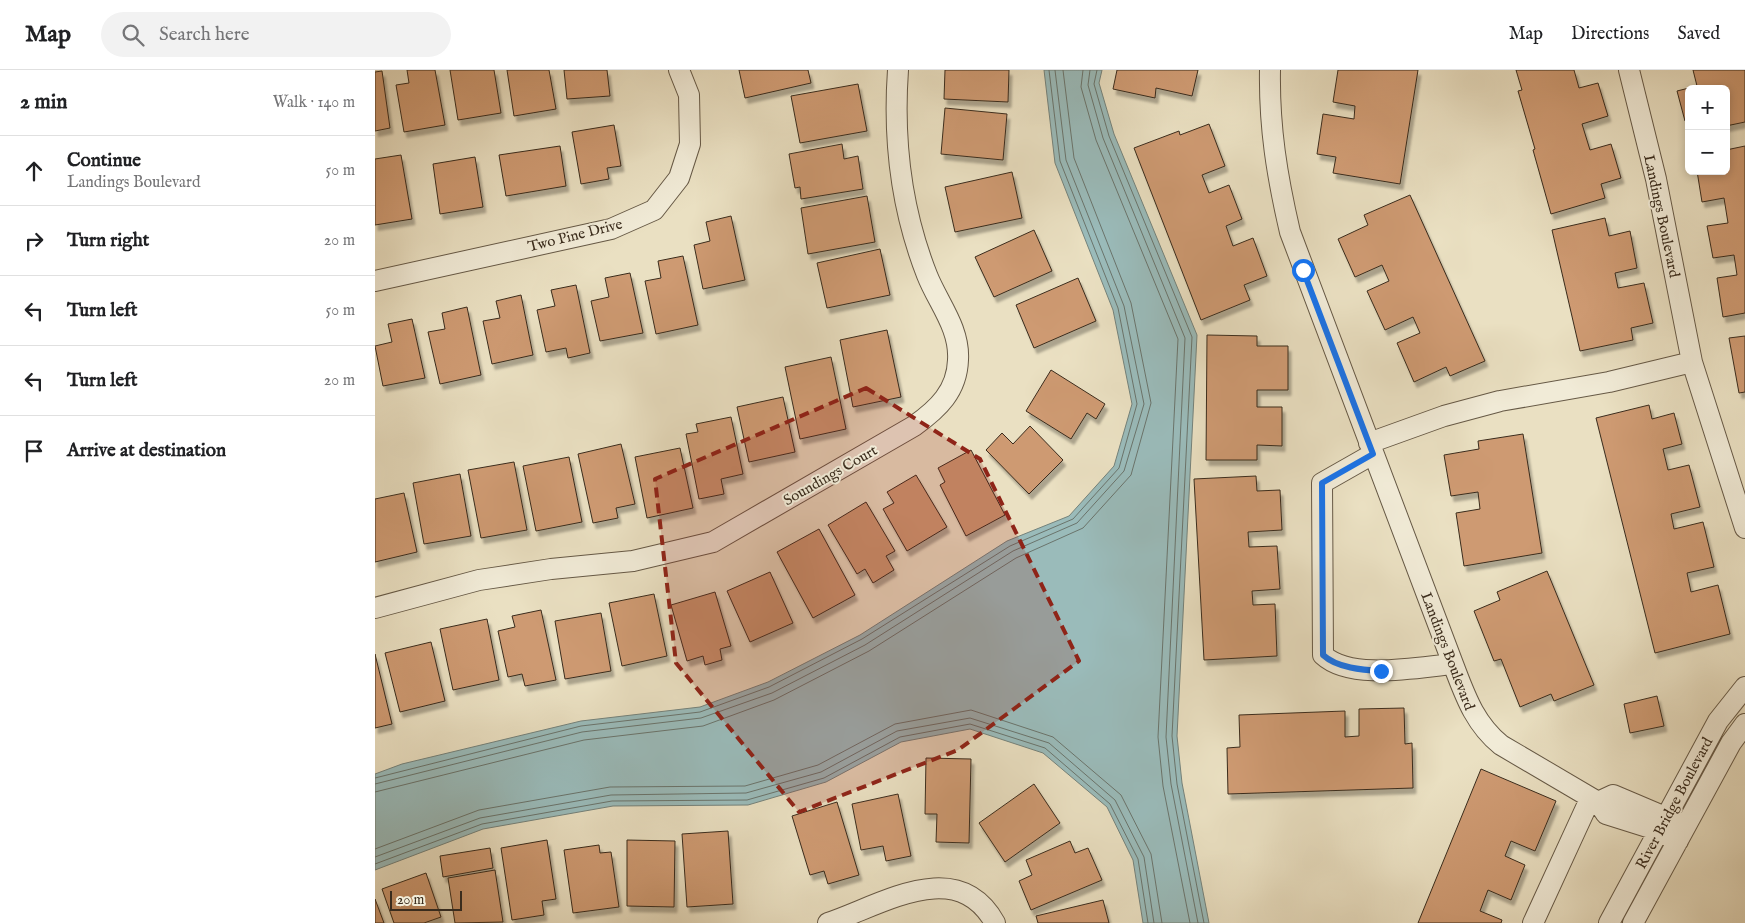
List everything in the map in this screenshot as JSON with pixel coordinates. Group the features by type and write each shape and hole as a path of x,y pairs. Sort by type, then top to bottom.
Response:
{"street":[{"name":"Two Pine Drive","path":"375,281 611,229 654,210 679,178 690,144 689,95 679,70"},
{"name":"Soundings Court","path":"375,608 479,580 551,569 633,561 713,542 914,426 938,409 948,394 955,378 958,360 957,341 951,324 927,276 909,222 899,167 895,111 898,70"},
{"name":"Landings Boulevard","path":"1270,70 1269,111 1276,172 1290,232 1468,703 1487,734 1501,745 1594,800"},
{"name":"Landings Boulevard","path":"1629,70 1656,179 1692,362 1745,528"},
{"path":"1453,664 1381,671 1360,670 1328,660 1323,655 1322,483 1371,449 1444,416 1500,401 1609,382 1692,362"},
{"name":"River Bridge Boulevard","path":"1609,923 1718,721 1745,687"},
{"name":"River Bridge Boulevard","path":"1633,923 1731,743 1745,724"},
{"path":"1533,923 1594,800 1613,795 1682,833"},
{"path":"828,923 920,889 941,887 959,890 973,897 995,923"}],"highlighted area":[{"path":"866,388 980,459 1079,661 958,750 799,812 676,663 655,479"}],"water":[{"path":"1044,70 1102,70 1099,83 1114,134 1197,335 1177,736 1182,783 1209,923 1143,923 1133,860 1107,807 1043,753 970,729 901,742 826,782 748,805 613,806 483,829 375,870 375,774 402,764 581,721 700,707 768,682 860,635 1007,541 1069,516 1114,466 1132,404 1113,310 1055,163"}],"building":[{"path":"407,70 435,70 445,125 404,132 396,85 409,83"},
{"path":"450,70 494,70 501,113 458,120"},
{"path":"507,70 549,70 556,109 514,116"},
{"path":"564,70 607,70 610,96 567,99"},
{"path":"739,70 808,70 811,83 745,98"},
{"path":"945,70 1009,70 1008,102 944,99"},
{"path":"1117,70 1198,70 1192,96 1156,88 1155,98 1113,89"},
{"path":"1338,70 1418,70 1400,184 1333,173 1336,157 1317,154 1323,114 1354,119 1355,106 1333,102"},
{"path":"1516,70 1574,70 1579,88 1598,83 1608,116 1582,124 1590,150 1611,144 1621,178 1601,184 1605,198 1551,214 1518,91 1522,90"},
{"path":"1693,70 1745,70 1745,122 1730,125 1730,85 1697,85"},
{"path":"382,71 390,128 375,131 375,72"},
{"path":"858,84 867,131 800,143 791,96"},
{"path":"1685,89 1685,121 1677,91"},
{"path":"945,108 1007,114 1003,160 941,154"},
{"path":"1209,124 1225,166 1202,175 1209,193 1229,185 1242,219 1226,226 1233,246 1253,238 1267,276 1244,285 1250,300 1201,320 1134,148 1179,131 1180,135"},
{"path":"614,125 621,166 607,168 609,179 581,184 572,132"},
{"path":"842,144 844,159 858,156 863,189 801,199 800,187 795,188 789,154"},
{"path":"560,146 566,186 506,196 499,155"},
{"path":"1745,146 1745,313 1723,317 1717,278 1737,275 1734,255 1713,258 1707,226 1728,223 1724,198 1702,202 1698,175 1730,175 1730,149"},
{"path":"401,155 412,219 375,225 375,159"},
{"path":"475,157 483,207 440,214 433,164"},
{"path":"1012,172 1022,218 955,232 945,187"},
{"path":"1410,195 1485,361 1450,376 1446,367 1414,382 1397,343 1420,333 1413,317 1385,330 1367,291 1389,281 1382,265 1355,277 1338,239 1368,225 1364,215"},
{"path":"867,196 875,242 808,254 801,208"},
{"path":"731,216 745,280 703,289 694,245 710,241 706,222"},
{"path":"1605,218 1609,236 1630,231 1637,268 1615,273 1618,288 1644,283 1653,323 1631,328 1633,340 1580,351 1552,230"},
{"path":"1034,230 1052,271 994,297 975,257"},
{"path":"880,249 890,295 827,308 817,263"},
{"path":"683,256 698,325 656,334 645,281 661,278 658,261"},
{"path":"630,273 643,333 600,341 591,301 609,297 605,278"},
{"path":"1078,278 1096,321 1034,348 1016,305"},
{"path":"576,285 590,353 568,358 566,348 546,352 537,310 555,306 551,290"},
{"path":"521,295 533,355 492,364 483,321 500,318 496,301"},
{"path":"467,307 481,375 440,384 428,332 445,329 442,313"},
{"path":"412,319 425,378 383,386 375,346 392,342 388,324"},
{"path":"887,330 901,397 853,407 840,340"},
{"path":"1207,335 1257,336 1257,346 1288,346 1288,390 1257,390 1257,407 1282,407 1282,446 1257,445 1257,460 1206,460"},
{"path":"1745,336 1745,392 1739,393 1729,338"},
{"path":"831,357 846,429 800,439 785,367"},
{"path":"1051,370 1105,404 1096,419 1087,413 1071,439 1026,411"},
{"path":"783,397 795,452 749,462 737,407"},
{"path":"1649,405 1652,419 1674,413 1682,444 1663,449 1668,470 1689,465 1700,507 1671,514 1674,529 1703,522 1714,567 1687,573 1691,592 1718,585 1730,634 1655,653 1596,418"},
{"path":"731,417 743,474 721,479 724,494 699,499 686,434 698,432 696,424"},
{"path":"1030,426 1063,460 1029,494 986,450 1002,433 1013,444"},
{"path":"1523,434 1542,553 1464,566 1456,513 1480,509 1478,492 1451,496 1444,455 1479,449 1478,441"},
{"path":"621,444 635,504 616,508 618,518 593,523 578,454"},
{"path":"680,448 693,508 647,518 635,457"},
{"path":"971,450 1005,515 966,536 940,485 945,482 938,468"},
{"path":"569,457 582,522 536,531 523,466"},
{"path":"514,462 527,530 481,538 468,470"},
{"path":"460,474 471,536 424,544 413,483"},
{"path":"916,475 947,527 907,551 883,509 894,503 887,492"},
{"path":"1256,476 1257,491 1280,490 1282,530 1248,532 1249,547 1277,546 1280,589 1252,591 1253,605 1275,604 1277,656 1204,660 1194,479"},
{"path":"404,493 417,552 375,562 375,499"},
{"path":"866,502 895,551 886,556 894,570 873,583 865,569 857,574 828,525"},
{"path":"819,529 855,595 813,618 777,552"},
{"path":"1547,571 1594,685 1554,701 1551,694 1520,707 1501,659 1494,661 1474,611 1500,600 1497,592"},
{"path":"770,572 793,623 750,642 727,591"},
{"path":"715,592 731,646 720,649 722,660 705,665 703,656 687,661 671,605"},
{"path":"654,594 667,656 622,666 609,603"},
{"path":"541,610 556,680 525,686 522,674 508,677 498,631 515,627 512,616"},
{"path":"601,613 611,671 565,679 555,621"},
{"path":"487,619 499,680 453,690 440,629"},
{"path":"431,642 445,701 400,712 385,653"},
{"path":"375,654 392,724 375,728"},
{"path":"1657,696 1664,726 1630,733 1624,704"},
{"path":"1404,708 1405,744 1412,743 1413,788 1228,794 1227,748 1240,747 1239,715 1345,711 1345,737 1359,736 1359,709"},
{"path":"926,758 971,759 969,843 936,842 937,814 925,814"},
{"path":"1481,769 1556,801 1535,851 1511,841 1505,856 1525,865 1511,900 1488,890 1480,911 1502,920 1501,923 1418,923"},
{"path":"1034,784 1060,823 1005,862 979,823"},
{"path":"898,794 911,856 886,861 883,846 861,850 852,804"},
{"path":"837,802 859,875 828,884 824,871 810,875 792,816"},
{"path":"728,831 733,904 687,907 682,834"},
{"path":"547,840 556,899 542,901 544,915 512,920 501,848"},
{"path":"627,840 675,841 674,907 627,906"},
{"path":"1070,841 1075,853 1088,848 1102,880 1031,910 1019,881 1032,875 1026,860"},
{"path":"599,845 600,853 611,852 619,907 573,913 564,850"},
{"path":"490,848 493,868 443,877 440,856"},
{"path":"495,870 503,922 455,923 448,878"},
{"path":"426,873 441,917 424,923 394,923 382,889"},
{"path":"375,899 384,923 375,923"},
{"path":"1103,900 1109,923 1038,923 1036,916"}],"route":[{"path":"1303,270 1373,454 1322,483 1320,489 1323,655 1328,660 1360,670 1381,671"}]}
